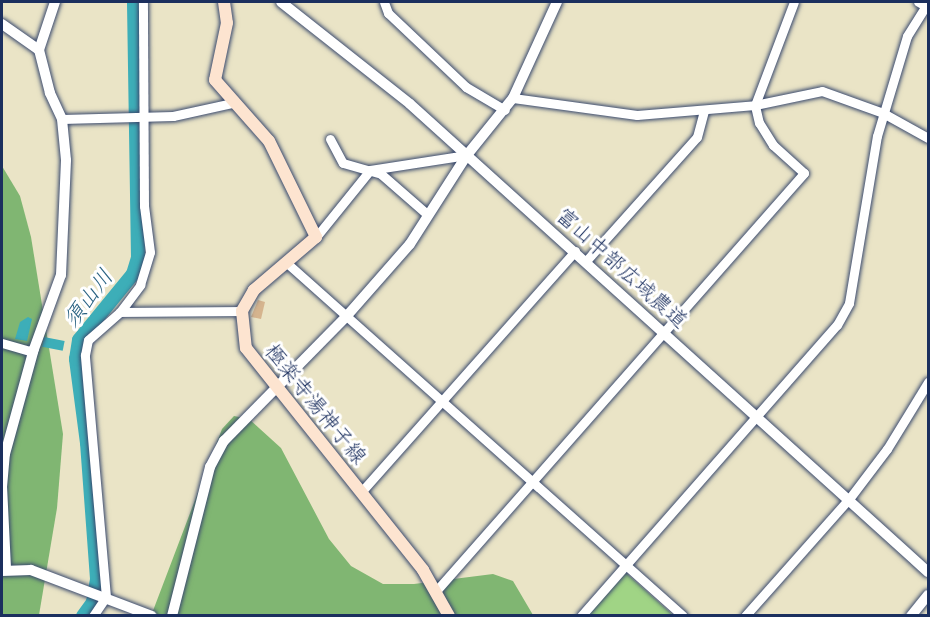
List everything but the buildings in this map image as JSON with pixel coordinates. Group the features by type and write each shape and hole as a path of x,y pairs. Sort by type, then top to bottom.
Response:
{"main road":[{"path":"224,2 227,22 215,80 232,103 268,141 315,237 288,264 254,290 242,311"},
{"name":"極楽寺湯神子線","path":"242,311 246,348 362,491 435,591 449,615"}],"street":[{"path":"55,2 39,50 50,93 62,119 66,160 61,275 33,352 3,454 4,569 31,570 152,615"},
{"path":"93,615 106,597 85,355 88,340 120,312 140,285 150,252 144,206 143,2"},
{"name":"富山中部広域農道","path":"281,2 410,104 928,572"},
{"path":"384,2 388,13 466,87 504,110"},
{"path":"172,615 210,467 224,441 345,318 410,244 467,155 513,98 557,2"},
{"path":"435,591 804,173 773,145 759,123 755,105 794,2"},
{"path":"581,615 837,325 849,303 883,113 907,36 926,4"},
{"path":"2,24 39,50"},
{"path":"513,98 637,115 755,105 822,91 883,113 928,138"},
{"path":"62,119 173,116 232,103"},
{"path":"586,261 698,137 704,111"},
{"path":"330,139 343,163 381,174 428,216"},
{"path":"315,237 370,170 467,155"},
{"path":"362,491 575,251"},
{"path":"288,264 345,318 683,615"},
{"path":"120,312 242,311"},
{"path":"2,343 33,352"},
{"path":"746,615 849,499 887,449 928,382"},
{"path":"911,615 928,595"}],"green space":[{"path":"2,166 20,196 31,237 63,434 57,508 39,615 2,615"},
{"path":"234,416 249,419 281,448 329,539 351,566 383,584 414,584 493,574 513,581 533,615 151,616 222,429"},
{"path":"626,573 673,615 588,615"}],"water":[{"path":"28,317 32,319 27,341 15,339 20,322"},
{"path":"44,337 65,341 63,351 42,347"}],"waterway":[{"name":"須山川","path":"83,616 93,602 97,579 87,443 76,359 79,340 133,274 138,258 134,2"}]}
